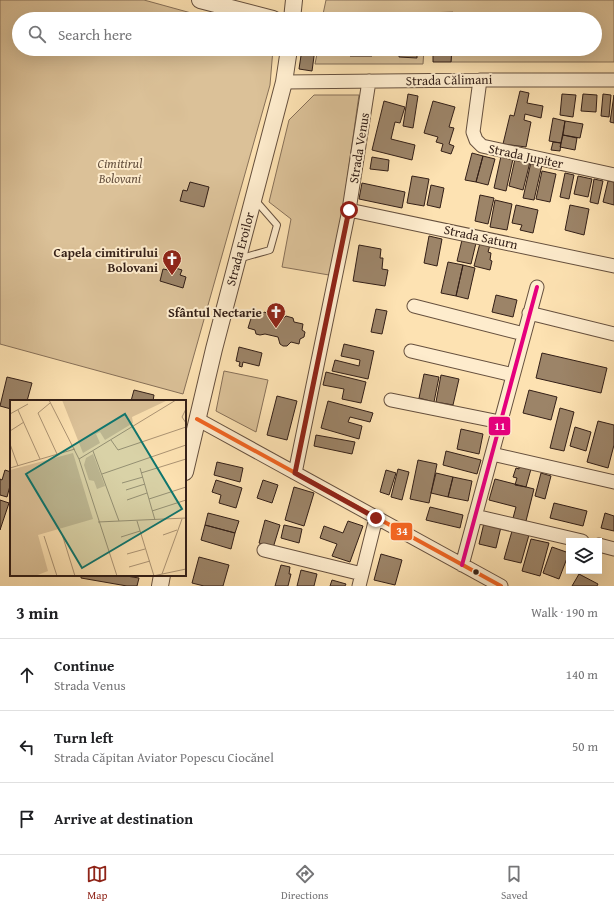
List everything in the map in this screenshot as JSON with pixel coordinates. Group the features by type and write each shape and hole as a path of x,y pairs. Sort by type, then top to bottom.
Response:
{"street":[{"path":"293,12 294,0"},
{"path":"206,1 247,12"},
{"name":"Strada Eroilor","path":"186,468 237,259 284,82 288,56"},
{"name":"Strada Jupiter","path":"480,80 473,132 476,140 482,146 614,175"},
{"name":"Strada Călimani","path":"284,82 614,80"},
{"name":"Strada Venus","path":"295,473 349,210 369,82"},
{"name":"Strada Saturn","path":"349,210 614,266"},
{"path":"462,565 536,287"},
{"path":"414,306 524,334"},
{"path":"530,313 614,334"},
{"path":"411,351 513,375"},
{"path":"390,400 500,422"},
{"path":"197,420 501,586"},
{"path":"492,454 614,482"},
{"path":"475,516 569,538"},
{"path":"264,550 361,580 376,518"},
{"path":"602,546 614,549"},
{"path":"160,586 162,576"}],"lane":[{"path":"237,259 270,250 276,225 253,198"}],"green space":[{"name":"Cimitirul Bolovani","path":"0,0 144,0 188,12 12,12 12,56 272,56 270,85 183,394 0,344"},
{"path":"326,0 614,0 614,62 451,62 451,56 602,56 602,12 323,12"},
{"path":"317,56 424,56 423,64 315,64"},
{"path":"314,95 359,95 334,272 329,275 282,267 291,219 269,202 289,120"},
{"path":"224,371 268,380 256,432 216,411"}],"building":[{"path":"301,56 314,56 312,71 299,69"},
{"path":"417,56 417,58 399,57"},
{"path":"433,56 451,56 451,62 433,62"},
{"path":"520,91 529,93 527,103 543,106 541,118 525,114 524,120 531,122 526,147 503,144 510,115 514,116"},
{"path":"408,94 418,96 413,128 403,126"},
{"path":"562,94 576,95 573,117 560,115"},
{"path":"583,94 597,95 596,112 581,111"},
{"path":"603,94 611,95 609,117 601,116"},
{"path":"614,95 614,123 610,122"},
{"path":"384,101 405,107 400,123 395,122 391,139 415,145 412,160 372,150"},
{"path":"433,101 455,107 449,127 454,128 449,144 454,146 451,154 441,151 443,144 436,142 438,137 424,133"},
{"path":"553,118 565,121 561,143 549,141"},
{"path":"565,121 583,124 580,138 563,135"},
{"path":"563,135 577,138 575,150 560,147"},
{"path":"553,142 561,143 560,151 551,150"},
{"path":"472,153 483,156 476,182 465,180"},
{"path":"483,156 495,159 488,185 476,182"},
{"path":"501,156 513,159 506,191 494,188"},
{"path":"372,157 389,160 388,171 370,169"},
{"path":"515,159 530,162 523,190 509,186"},
{"path":"531,162 542,165 534,200 523,198"},
{"path":"542,171 556,174 550,202 536,199"},
{"path":"565,173 574,175 569,199 560,197"},
{"path":"412,176 429,179 424,206 407,203"},
{"path":"578,176 592,179 588,197 574,194"},
{"path":"594,179 603,181 598,204 590,202"},
{"path":"608,181 614,182 614,205 603,202"},
{"path":"190,182 209,187 204,207 180,201 183,190 187,191"},
{"path":"362,183 405,192 402,208 359,199"},
{"path":"431,185 444,188 440,208 427,205"},
{"path":"480,195 494,198 488,224 475,221"},
{"path":"495,200 512,204 507,230 490,227"},
{"path":"516,205 538,210 533,233 520,230 522,225 512,223"},
{"path":"570,205 589,209 584,235 565,230"},
{"path":"429,236 442,239 437,266 424,263"},
{"path":"462,240 476,243 471,264 457,261"},
{"path":"480,243 490,245 488,252 491,253 490,260 492,261 490,270 474,266"},
{"path":"359,245 381,249 380,258 383,258 382,269 388,270 385,286 353,281"},
{"path":"448,262 463,265 456,296 441,293"},
{"path":"463,265 475,268 468,299 456,296"},
{"name":"Capela cimitirului Bolovani","path":"169,266 182,270 180,275 186,277 183,288 160,281 163,269 168,270"},
{"path":"496,295 517,300 513,317 492,312"},
{"path":"376,309 387,311 382,334 371,332"},
{"name":"Sfântul Nectarie","path":"253,312 260,314 265,312 270,317 282,320 286,316 293,318 294,322 303,324 302,330 305,332 304,337 300,339 299,344 291,342 287,346 283,346 280,344 278,337 265,334 256,334 255,330 248,328"},
{"path":"344,344 374,351 368,379 332,371 335,360 359,366 360,360 341,356"},
{"path":"239,347 262,353 259,366 243,362 242,367 239,366 240,362 236,361"},
{"path":"542,353 607,368 601,393 536,378"},
{"path":"326,372 366,382 361,403 342,399 344,389 323,385"},
{"path":"424,374 439,377 434,402 419,398"},
{"path":"441,375 459,379 453,405 436,402"},
{"path":"7,377 32,383 27,400 10,400 10,409 0,406"},
{"path":"134,390 154,395 153,400 131,400"},
{"path":"529,390 557,397 551,420 523,413"},
{"path":"277,396 297,401 287,440 267,435"},
{"path":"328,401 373,413 370,422 350,417 348,422 362,426 359,439 321,428"},
{"path":"560,408 574,412 564,451 550,448"},
{"path":"598,421 614,425 614,445 608,468 587,462"},
{"path":"575,427 591,432 586,451 570,446"},
{"path":"461,429 483,434 479,454 457,449"},
{"path":"316,435 355,442 352,454 314,446"},
{"path":"446,451 481,460 477,474 443,465"},
{"path":"418,460 437,464 429,503 410,499"},
{"path":"217,462 243,468 240,482 214,475"},
{"path":"519,466 531,469 526,487 515,485 517,478 513,477 516,468 519,469"},
{"path":"398,469 409,472 402,500 391,497"},
{"path":"5,470 10,472 10,486 7,497 0,495 0,479 2,480"},
{"path":"386,470 396,473 389,495 380,492"},
{"path":"436,473 453,477 448,497 431,493"},
{"path":"541,473 551,476 545,499 535,496"},
{"path":"453,477 472,481 468,501 448,497"},
{"path":"495,479 534,489 526,521 513,518 516,507 489,500"},
{"path":"216,480 242,488 236,508 219,503 221,495 212,492"},
{"path":"263,480 278,485 272,503 257,498"},
{"path":"294,487 314,493 304,526 285,520"},
{"path":"0,500 9,503 0,530"},
{"path":"554,503 587,511 583,526 550,518"},
{"path":"430,507 463,515 460,528 426,520"},
{"path":"208,513 239,521 235,533 205,525"},
{"path":"605,513 614,516 614,531 601,528"},
{"path":"265,520 280,525 273,548 259,543"},
{"path":"348,521 363,526 350,562 332,556 337,544 320,538 324,526 343,533"},
{"path":"484,523 501,527 496,548 479,544"},
{"path":"205,525 235,533 231,549 201,540"},
{"path":"284,525 302,529 299,543 281,538"},
{"path":"512,531 529,535 521,563 504,559"},
{"path":"531,539 549,543 540,576 522,571"},
{"path":"552,547 566,552 566,561 559,579 543,573"},
{"path":"381,554 402,560 395,585 374,580"},
{"path":"199,557 229,565 223,586 204,586 192,583"},
{"path":"281,565 290,567 289,574 291,574 288,586 275,586"},
{"path":"301,570 317,574 314,586 297,586"},
{"path":"579,574 598,584 597,586 572,586"},
{"path":"81,576 126,576 139,578 137,586 127,586 81,578"},
{"path":"332,580 346,584 345,586 330,586"}],"transit line":[{"name":"11","path":"462,565 537,287"},
{"name":"34","path":"197,419 501,586"}],"place":[{"name":"Capela cimitirului Bolovani","path":"172,276"},
{"name":"Sfântul Nectarie","path":"276,329"}],"route":[{"path":"349,210 295,473 376,518"}]}
